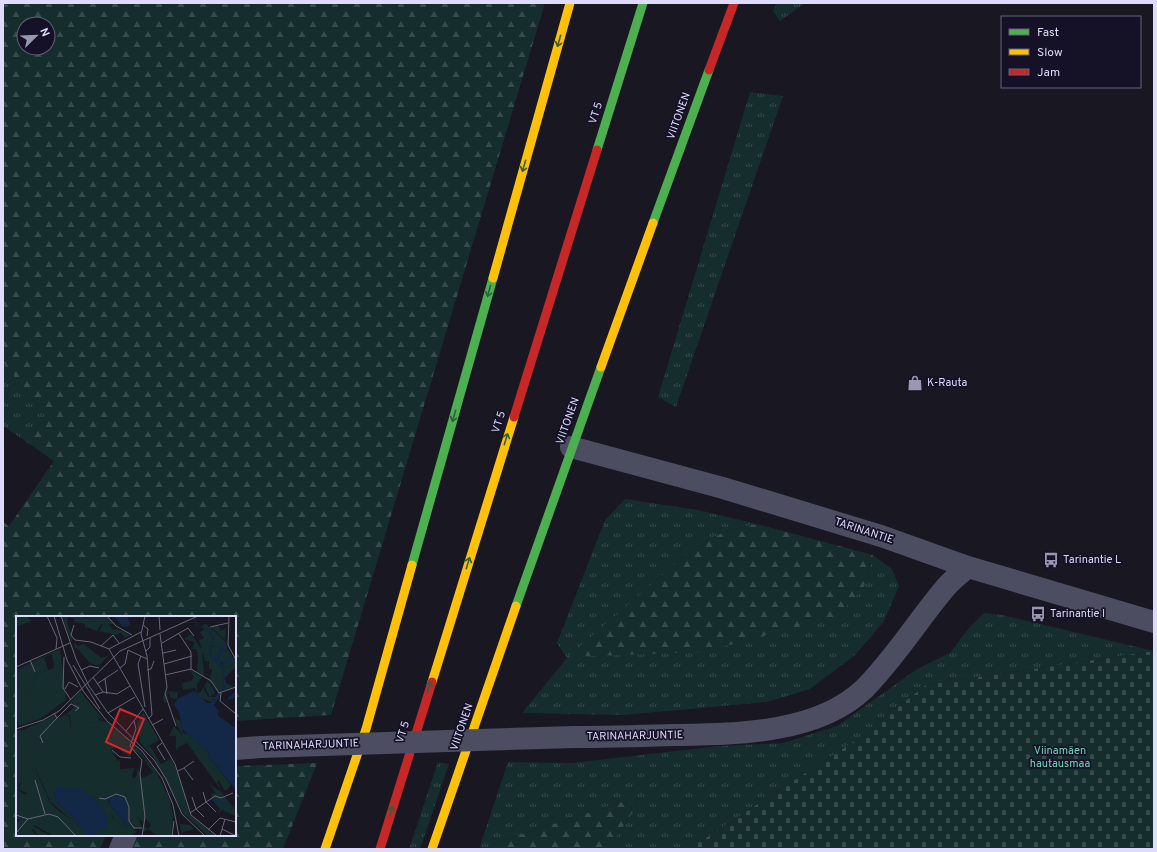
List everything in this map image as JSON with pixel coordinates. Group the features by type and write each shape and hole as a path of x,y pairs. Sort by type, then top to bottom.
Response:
{"main road":[{"path":"325,849 366,729 570,3"},
{"name":"VT 5","path":"380,849 644,3"},
{"name":"VIITONEN","path":"432,849 571,446 719,40 734,3"}],"street":[{"name":"TARINANTIE","path":"571,446 723,488 881,536 968,567 1154,622"},
{"name":"TARINAHARJUNTIE","path":"236,749 574,737 720,735 782,727 811,719 839,706 863,690 907,639 946,586 968,567"},
{"path":"120,849 126,836"}],"green space":[{"path":"3,3 545,3 331,715 236,721 236,616 16,616 16,836 106,836 100,849 3,849 3,522 9,526 54,461 25,441 47,416 3,362"},
{"path":"777,3 805,3 780,21 773,11"},
{"path":"750,92 783,96 676,407 658,397"},
{"path":"3,362 47,416 25,441 3,426"},
{"path":"625,499 698,510 757,524 727,531 700,543 568,657 864,587 873,555 892,569 899,586 884,621 869,639 854,656 810,689 767,702 623,715 522,713 567,658 557,643 605,520"},
{"path":"757,524 873,555 864,587 838,616 703,652 567,657 700,543 727,531"},
{"path":"984,613 1002,615 1154,651 926,685 853,742 689,849 608,849 637,806 622,802 495,843 491,849 479,849 508,762 572,763 719,746 783,743 837,726 917,669 950,653 969,628"},
{"name":"Viinamäen hautausmaa","path":"1154,651 1154,849 689,849 853,742 926,685"},
{"path":"438,762 449,764 420,849 409,849"},
{"path":"317,763 283,849 131,849 138,836 236,836 236,766"},
{"path":"622,802 637,806 608,849 491,849 495,843"}],"traffic: fast":[{"path":"597,150 643,3"},
{"path":"653,223 709,70"},
{"path":"412,565 493,278"},
{"path":"516,606 601,367"}],"traffic: slow":[{"path":"493,278 570,3"},
{"path":"601,367 653,223"},
{"path":"432,682 514,417"},
{"path":"325,849 366,729 412,565"},
{"path":"432,849 516,606"}],"traffic: jam":[{"path":"709,70 734,3"},
{"path":"514,417 597,150"},
{"path":"380,849 432,682"}],"place":[{"name":"K-Rauta","path":"915,383"},
{"name":"Tarinantie L","path":"1051,560"},
{"name":"Tarinantie I","path":"1038,614"}]}
